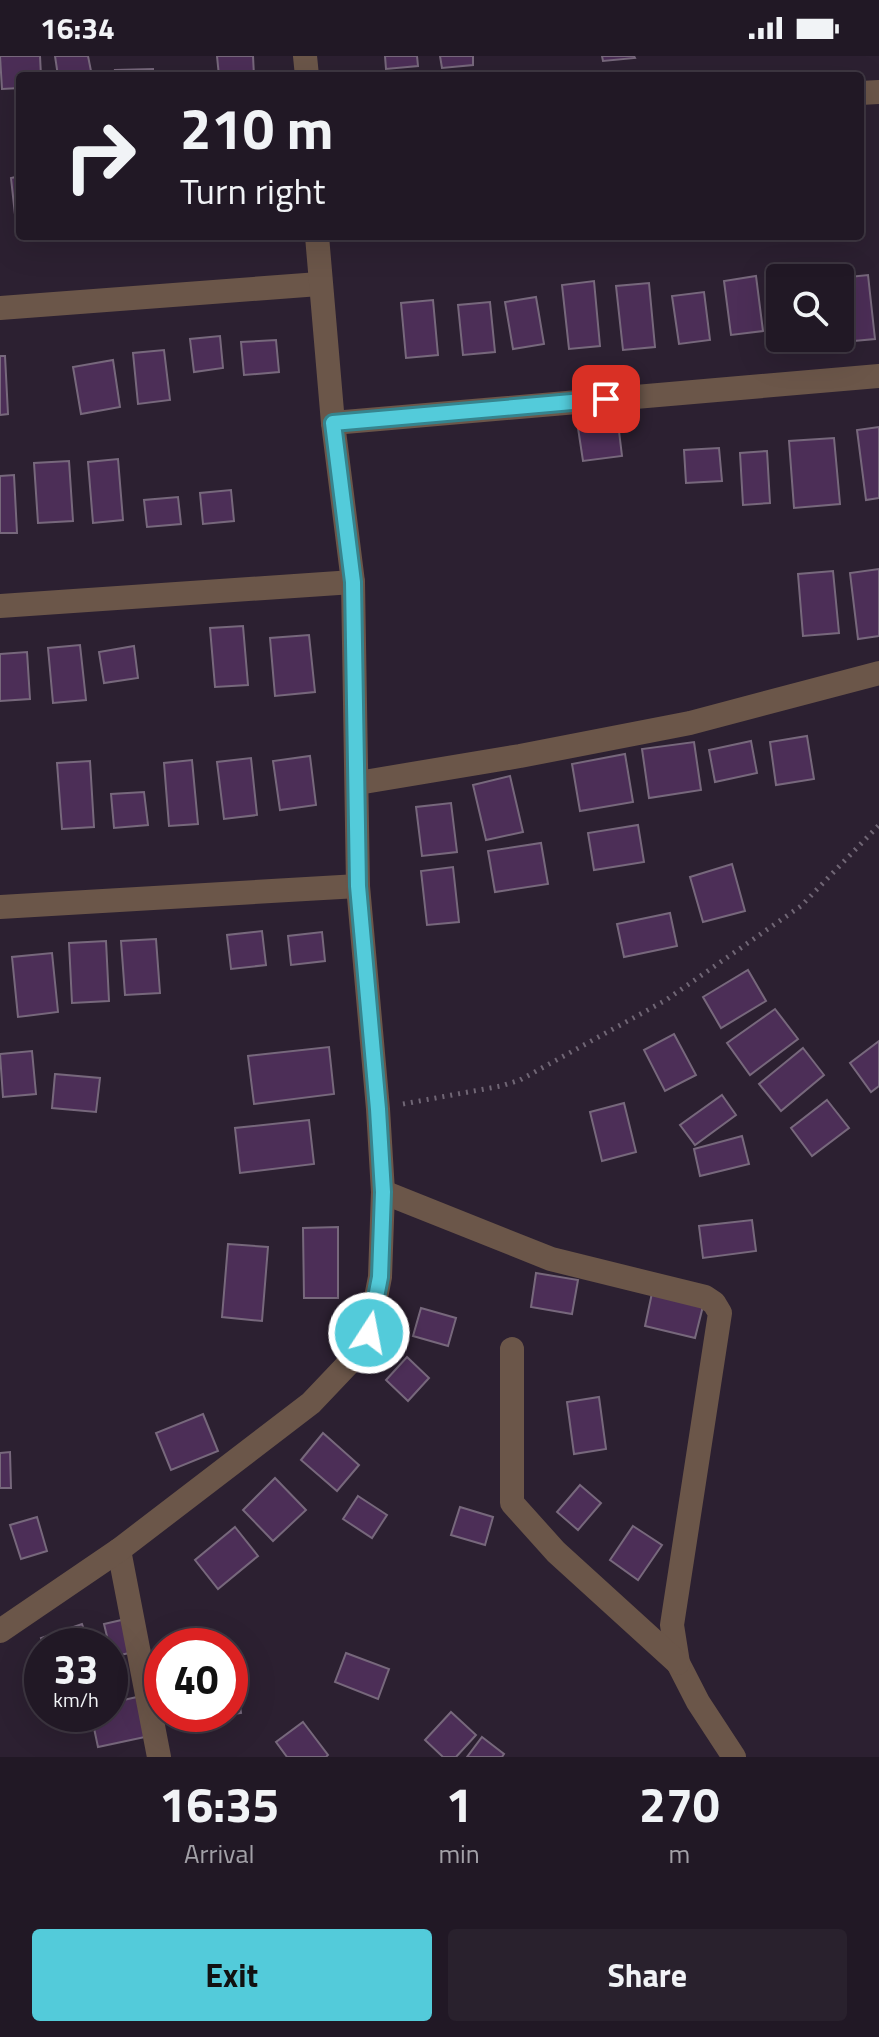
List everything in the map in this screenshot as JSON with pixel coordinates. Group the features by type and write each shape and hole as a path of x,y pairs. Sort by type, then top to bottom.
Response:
{"street":[{"path":"0,1631 119,1550 311,1403 349,1363 369,1333 380,1277 383,1192 358,886 353,582 333,423 317,240"},
{"path":"0,308 319,284"},
{"path":"333,423 879,376"},
{"path":"0,606 353,582"},
{"path":"358,783 690,723 879,673"},
{"path":"0,907 358,886"},
{"path":"383,1192 551,1259 705,1297 714,1303 720,1313 672,1625 678,1663 698,1702 734,1757"},
{"path":"512,1349 512,1503 556,1552 678,1663"},
{"path":"119,1550 159,1757"}],"path":[{"path":"378,1109 520,1080 666,1000 801,906 879,825"}],"building":[{"path":"0,56 40,56 41,72 16,72 16,88 2,89"},
{"path":"55,56 88,56 91,72 57,72"},
{"path":"217,56 253,56 254,72 219,72"},
{"path":"385,56 417,56 418,66 386,69"},
{"path":"440,56 473,56 473,65 442,68"},
{"path":"602,56 634,56 635,58 603,61"},
{"path":"153,69 153,72 115,72"},
{"path":"16,177 16,224 11,178"},
{"path":"868,275 875,339 854,341 854,276"},
{"path":"756,276 763,331 731,335 724,281"},
{"path":"594,281 600,346 569,349 562,285"},
{"path":"649,283 655,347 623,350 616,286"},
{"path":"704,292 710,340 679,344 672,296"},
{"path":"536,297 544,344 513,349 505,302"},
{"path":"433,300 438,355 406,358 401,303"},
{"path":"490,302 495,352 463,355 458,305"},
{"path":"220,336 223,368 194,372 190,339"},
{"path":"276,340 279,372 244,375 241,342"},
{"path":"164,350 170,400 138,404 133,353"},
{"path":"0,356 5,356 8,414 0,415"},
{"path":"113,360 120,407 81,414 73,367"},
{"path":"618,423 622,456 583,461 578,428"},
{"path":"879,427 879,498 866,500 857,430"},
{"path":"834,438 840,504 794,508 789,441"},
{"path":"719,448 722,481 686,483 684,450"},
{"path":"767,451 770,503 743,505 740,453"},
{"path":"118,459 123,520 93,523 88,462"},
{"path":"69,461 73,521 38,523 34,463"},
{"path":"14,475 17,533 0,533 0,476"},
{"path":"231,490 234,521 203,524 200,493"},
{"path":"178,497 181,524 147,527 144,500"},
{"path":"879,569 879,636 858,639 850,573"},
{"path":"833,571 839,633 803,636 798,574"},
{"path":"243,626 248,685 215,687 210,628"},
{"path":"309,635 315,692 275,696 270,638"},
{"path":"80,645 86,700 53,703 48,648"},
{"path":"134,646 138,678 104,683 99,652"},
{"path":"27,652 30,699 0,701 0,654"},
{"path":"807,736 814,779 776,785 770,742"},
{"path":"751,741 757,773 715,782 709,750"},
{"path":"694,742 701,790 649,798 642,749"},
{"path":"625,754 633,802 580,811 572,764"},
{"path":"310,756 316,805 280,810 273,761"},
{"path":"251,758 257,815 224,819 217,762"},
{"path":"192,760 198,824 169,826 164,763"},
{"path":"90,761 94,827 62,829 57,763"},
{"path":"510,776 523,832 486,840 473,785"},
{"path":"144,792 148,825 114,828 111,794"},
{"path":"451,803 457,852 422,856 416,807"},
{"path":"638,825 644,862 594,870 588,833"},
{"path":"541,843 548,884 495,892 488,851"},
{"path":"732,864 745,911 703,922 690,877"},
{"path":"453,867 459,922 427,925 421,871"},
{"path":"670,913 677,946 624,957 617,924"},
{"path":"262,931 266,965 231,969 227,935"},
{"path":"322,932 325,961 291,965 288,936"},
{"path":"156,939 160,993 125,995 121,941"},
{"path":"106,941 109,1001 72,1003 69,943"},
{"path":"52,953 58,1012 18,1017 12,957"},
{"path":"748,970 766,1001 721,1028 703,997"},
{"path":"775,1009 798,1039 750,1075 727,1043"},
{"path":"674,1034 696,1075 665,1091 644,1050"},
{"path":"879,1041 879,1086 871,1092 850,1063"},
{"path":"329,1047 334,1094 254,1104 248,1056"},
{"path":"803,1048 824,1075 781,1111 759,1084"},
{"path":"32,1051 36,1094 3,1097 0,1054"},
{"path":"55,1074 100,1078 96,1112 52,1108"},
{"path":"722,1095 736,1115 695,1145 680,1125"},
{"path":"827,1100 849,1128 812,1156 791,1128"},
{"path":"624,1103 636,1152 602,1161 590,1112"},
{"path":"309,1120 314,1164 240,1173 235,1128"},
{"path":"742,1136 749,1164 700,1176 694,1149"},
{"path":"752,1220 756,1251 703,1258 699,1226"},
{"path":"338,1227 338,1298 304,1298 303,1228"},
{"path":"228,1244 268,1247 262,1321 222,1317"},
{"path":"536,1273 578,1280 572,1314 531,1307"},
{"path":"652,1293 703,1306 695,1338 645,1326"},
{"path":"421,1308 456,1318 448,1346 413,1336"},
{"path":"407,1357 429,1378 408,1401 386,1380"},
{"path":"599,1397 606,1449 574,1454 567,1402"},
{"path":"203,1414 218,1451 171,1470 156,1433"},
{"path":"323,1433 359,1465 337,1491 301,1460"},
{"path":"10,1452 11,1488 0,1488 0,1453"},
{"path":"275,1478 306,1510 273,1541 243,1510"},
{"path":"580,1485 601,1503 578,1530 557,1512"},
{"path":"358,1496 387,1515 372,1538 343,1519"},
{"path":"460,1507 493,1517 485,1545 451,1535"},
{"path":"37,1517 47,1551 21,1559 10,1525"},
{"path":"633,1526 662,1545 638,1580 610,1560"},
{"path":"235,1527 258,1556 218,1589 195,1560"},
{"path":"139,1616 144,1649 128,1653 128,1628 105,1628 104,1624"},
{"path":"346,1653 389,1669 378,1699 335,1682"},
{"path":"137,1697 145,1737 98,1747 95,1732 128,1732 128,1699"},
{"path":"451,1712 476,1735 456,1757 443,1757 425,1740"},
{"path":"303,1722 328,1755 326,1757 287,1757 276,1742"},
{"path":"482,1737 504,1754 502,1757 467,1757"}],"route":[{"path":"369,1333 380,1277 383,1192 358,886 353,582 333,423 606,399"}]}
